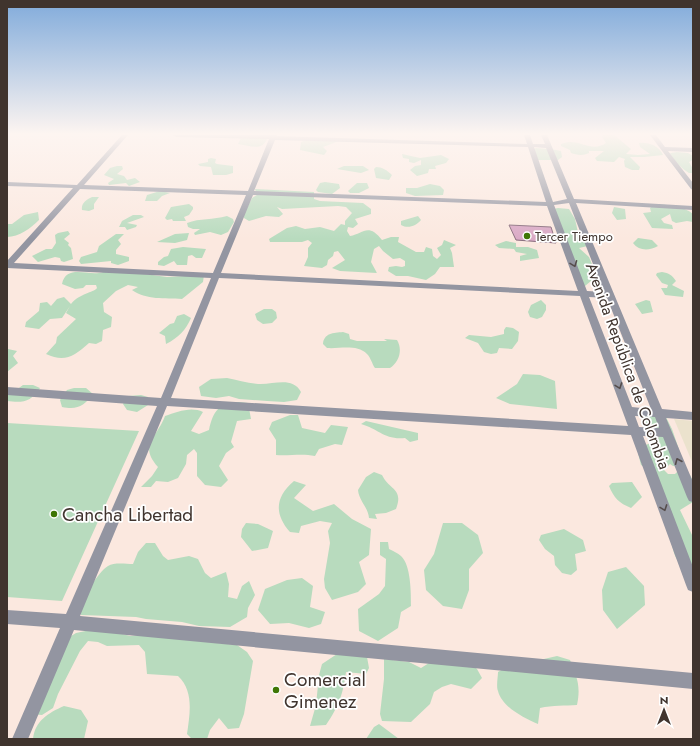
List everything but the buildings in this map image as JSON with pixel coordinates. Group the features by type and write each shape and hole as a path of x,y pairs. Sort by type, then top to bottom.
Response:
{"street":[{"path":"7,265 94,170"},
{"path":"20,739 164,402 260,170"},
{"name":"Avenida República de Colombia","path":"538,170 550,204 586,294 693,586"},
{"name":"Avenida República de Colombia","path":"558,170 693,497"},
{"path":"679,170 693,188"},
{"path":"7,184 550,204 570,201 693,208"},
{"path":"7,265 216,274 610,295"},
{"path":"7,391 666,433"},
{"path":"628,411 693,416"},
{"path":"7,617 693,681"}],"shaded area":[{"path":"674,419 693,421 693,464"}],"green space":[{"path":"108,170 122,170 117,174 124,176 127,180 135,178 140,182 129,186 126,183 109,185 108,183 114,179 104,175"},
{"path":"212,170 233,170 233,173 226,175 213,175"},
{"path":"342,170 369,170 361,173"},
{"path":"374,170 385,170 392,175 389,180 376,178"},
{"path":"410,170 429,170 428,173 417,176"},
{"path":"685,170 693,170 693,173 689,173"},
{"path":"325,182 339,184 340,188 332,194 318,192 316,190 320,183"},
{"path":"357,183 367,183 369,188 359,193 350,193 348,191"},
{"path":"430,184 440,186 444,190 443,195 415,196 406,193 406,188 417,188"},
{"path":"255,189 314,192 314,199 320,201 363,203 371,209 371,214 355,219 358,224 353,228 348,227 347,231 350,236 369,230 382,240 391,237 399,237 398,242 416,252 424,252 426,247 432,249 433,256 437,259 441,255 437,248 442,245 444,240 456,245 450,248 454,267 440,267 435,274 426,280 408,276 396,276 388,271 389,267 405,266 405,261 400,258 393,259 379,246 374,249 371,262 377,273 340,271 332,268 345,260 338,251 334,252 333,256 328,260 327,265 322,268 304,266 308,257 308,248 312,243 308,240 302,242 270,242 269,239 287,228 296,226 305,229 320,227 334,231 341,224 345,225 345,221 352,213 346,207 338,206 282,209 277,207 283,214 279,217 266,216 249,221 244,218 244,214 252,198 257,195"},
{"path":"160,191 170,193 162,196 157,201 145,201 147,195"},
{"path":"92,197 99,197 94,204 94,209 89,211 82,210 83,204"},
{"path":"189,204 193,207 193,209 189,215 184,217 186,221 173,221 172,219 167,220 165,218 171,207"},
{"path":"655,204 675,206 685,209 693,214 693,222 687,221 676,223 672,221 670,214 661,219 664,223 672,225 673,229 652,228 643,213 651,212 650,208"},
{"path":"614,207 625,209 626,219 617,220 612,213"},
{"path":"558,208 569,209 575,219 579,237 590,241 592,245 579,248 589,257 597,276 585,286 577,284 549,210"},
{"path":"38,212 39,220 32,226 20,234 7,237 7,224 12,224 24,215"},
{"path":"133,215 141,215 144,217 127,223 137,225 136,227 127,230 125,227 119,227 122,221"},
{"path":"227,216 233,219 234,222 228,232 221,235 210,232 195,235 194,233 200,229 188,227 187,223 197,220"},
{"path":"418,216 421,220 417,224 409,227 401,225 401,221"},
{"path":"68,231 70,234 64,239 69,243 68,245 71,248 73,259 64,262 61,261 60,258 55,257 38,262 32,256 46,249 52,249 56,243 55,235"},
{"path":"189,233 187,240 175,243 157,242 175,234"},
{"path":"116,234 124,234 118,240 121,244 116,250 116,254 129,257 129,261 118,265 111,263 111,261 81,264 79,261 81,257 97,252 99,246"},
{"path":"638,238 652,240 658,246 651,249 638,248 633,243"},
{"path":"506,241 516,243 516,247 528,247 537,250 539,258 520,261 520,256 527,254 516,252 514,249 499,248 495,245"},
{"path":"183,247 206,249 202,258 196,258 192,255 188,256 187,265 177,265 174,261 164,266 158,265 158,262 164,257 168,256 171,249"},
{"path":"108,269 167,277 204,275 203,282 182,299 149,297 132,290 138,287 128,285 116,291 103,303 104,312 112,317 111,327 103,330 102,341 96,344 89,343 74,355 69,357 59,358 46,354 56,343 57,337 76,319 66,313 70,306 62,318 50,319 39,329 25,327 26,322 39,311 40,303 47,302 51,306 57,299 64,297 71,304 82,295 97,288 96,285 86,285 83,288 75,289 62,284 64,278 68,275 77,272 100,273"},
{"path":"662,272 673,277 676,281 672,285 684,291 683,297 665,295 661,288 667,288 668,285 662,283 656,275 657,273"},
{"path":"541,300 546,305 546,310 542,317 537,319 530,317 528,312 531,305"},
{"path":"646,300 650,301 653,312 642,314 635,304"},
{"path":"264,309 272,309 276,312 277,318 272,323 263,324 257,320 255,314"},
{"path":"184,314 191,318 187,326 178,336 166,344 165,336 159,333 170,324 174,323 177,316"},
{"path":"506,327 513,328 519,332 518,341 512,349 499,348 497,353 491,354 484,352 478,343 465,338 469,335 491,337 504,334"},
{"path":"343,332 349,334 350,339 357,341 387,341 384,339 397,340 400,348 398,359 390,368 375,368 367,354 363,351 353,348 327,348 323,344 327,336 333,333"},
{"path":"8,349 17,351 13,356 18,363 7,372"},
{"path":"523,374 540,375 555,381 557,409 510,404 496,398 517,384"},
{"path":"227,378 258,384 288,383 293,384 301,392 297,400 284,402 239,399 229,396 216,398 201,396 199,387 211,379"},
{"path":"23,385 33,385 40,388 30,399 18,402 7,401 7,389 16,390"},
{"path":"74,388 86,388 93,394 87,402 80,406 72,408 62,407 60,400 67,390"},
{"path":"141,395 148,397 148,405 137,412 127,410 123,404 128,396"},
{"path":"239,402 248,403 251,419 237,421 231,442 234,447 226,453 219,466 228,480 221,487 205,485 197,476 197,453 194,449 187,455 186,464 178,478 168,482 156,481 151,487 141,487 152,476 158,467 152,459 149,447 165,416 179,411 198,410 203,412 191,431 199,434 209,430 218,409 226,404"},
{"path":"290,415 298,415 302,428 325,433 331,425 348,427 342,445 335,444 319,449 315,456 276,455 276,440 269,429 272,422"},
{"path":"643,415 666,417 672,429 685,467 673,466 670,464 664,470 668,474 675,474 677,472 690,475 693,481 693,502 680,510 693,537 693,579 678,561 674,553 654,473 641,465 638,453 645,445 652,443 659,446 657,442 659,436 648,427"},
{"path":"366,421 418,433 418,440 410,442 405,438 387,436 361,424"},
{"name":"Cancha Libertad","path":"7,423 139,431 62,601 7,597"},
{"path":"374,472 382,475 395,490 398,497 396,509 386,513 375,514 377,519 369,518 358,490 366,477"},
{"path":"294,481 306,485 294,498 313,511 334,504 352,519 371,529 369,555 359,562 366,584 358,592 332,600 325,588 324,579 330,543 328,531 332,523 320,521 301,526 299,533 290,532 281,519 279,512 280,499 283,493"},
{"path":"632,482 642,497 631,508 617,500 609,486 612,483"},
{"path":"246,523 258,524 273,531 268,548 252,551 241,537 242,529"},
{"path":"443,523 462,523 478,535 483,553 469,569 469,590 462,609 443,606 426,590 424,570 434,554"},
{"path":"564,529 583,540 586,551 575,554 577,570 571,575 562,573 555,565 554,556 545,549 539,540 541,535"},
{"path":"380,542 388,542 389,549 400,555 407,566 410,580 411,606 401,612 398,628 378,641 359,631 358,609 379,594 385,586 386,559 380,555"},
{"path":"146,543 155,543 163,556 168,560 189,556 198,559 205,573 211,578 226,572 229,584 228,597 237,599 242,586 249,581 255,595 248,608 247,617 230,627 199,626 182,622 136,617 81,615 79,609 81,604 91,586 104,569 111,565 133,564 138,552"},
{"path":"626,567 644,586 645,605 617,629 603,610 602,590 608,572"},
{"path":"302,578 313,586 310,607 325,612 321,624 309,628 289,623 270,624 258,610 265,589 287,580"},
{"path":"100,628 130,636 141,635 237,645 247,652 253,661 244,714 239,728 228,729 219,718 210,730 207,739 192,739 187,734 190,710 189,695 187,688 178,676 147,674 145,652 139,645 107,646 98,642 88,641 80,651 58,694 53,708 42,715 30,714 63,641 76,633"},
{"path":"337,654 367,657 369,668 366,674 346,672 340,700 326,725 310,726 316,705 319,675 322,664"},
{"path":"463,655 477,669 482,678 471,689 451,684 442,687 434,692 430,704 411,722 382,721 380,714 384,679 384,659 409,662 421,668 429,663"},
{"path":"557,656 570,660 579,692 577,705 540,708 538,724 526,719 514,711 500,697 497,689 498,672 505,668"},
{"path":"64,706 81,710 88,721 84,739 33,739 39,722 43,718"},
{"path":"379,724 399,739 366,739 374,727"}],"place":[{"name":"Tercer Tiempo","path":"527,236"},
{"name":"Cancha Libertad","path":"54,514"},
{"name":"Comercial Gimenez","path":"276,690"}]}
